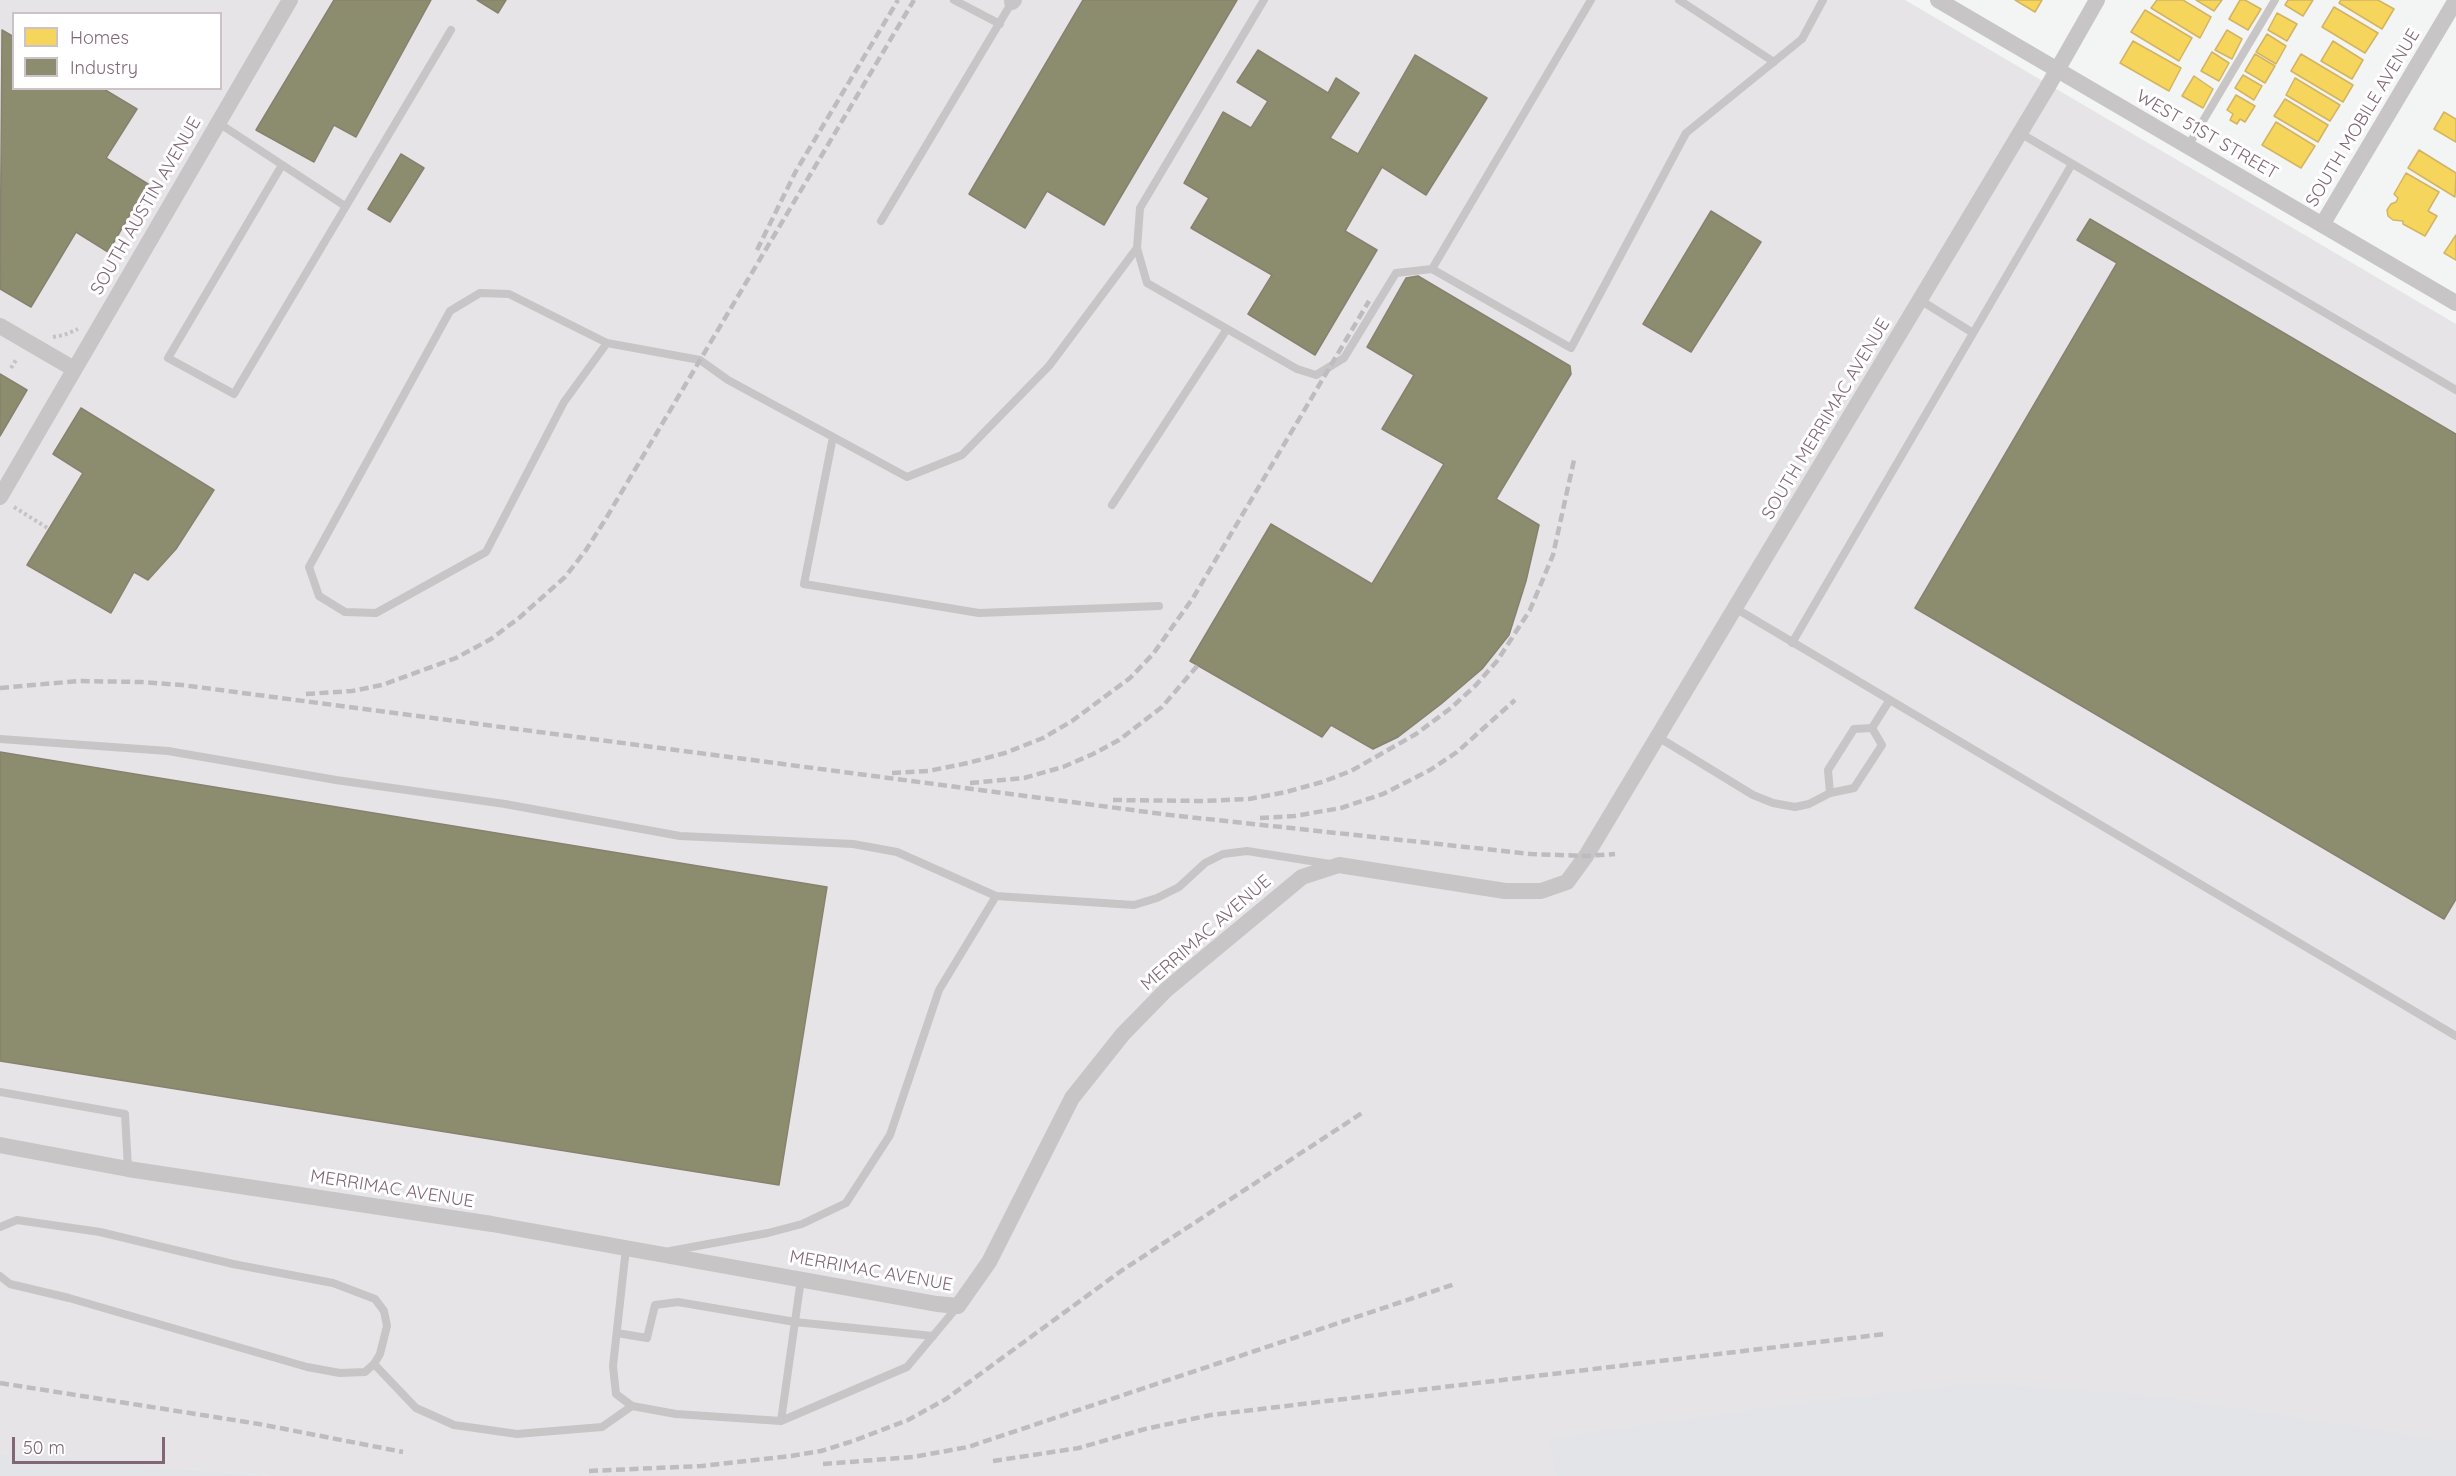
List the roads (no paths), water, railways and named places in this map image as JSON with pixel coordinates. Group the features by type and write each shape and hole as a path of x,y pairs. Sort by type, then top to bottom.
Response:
{"street":[{"name":"SOUTH AUSTIN AVENUE","path":"7,502 74,369 290,0"},
{"name":"WEST 51ST STREET","path":"1938,0 2456,303"},
{"name":"SOUTH MERRIMAC AVENUE","path":"1586,856 2058,70 2097,0"},
{"name":"SOUTH MOBILE AVENUE","path":"2322,225 2456,0"},
{"path":"0,326 74,369"},
{"name":"MERRIMAC AVENUE","path":"0,1145 128,1169 492,1224 958,1306 989,1262 1072,1098 1123,1034 1167,989 1302,877 1339,865 1505,891 1541,891 1567,882 1586,856"}],"lane":[{"path":"954,0 1000,24"},
{"path":"1264,0 1140,208 1137,248 1147,283 1297,369 1316,375 1344,358 1396,273 1432,269 1571,348 1686,133 1802,39 1823,0"},
{"path":"1432,269 1591,0"},
{"path":"1679,0 1774,62"},
{"path":"2188,146 2275,0"},
{"path":"881,221 1013,1"},
{"path":"282,165 168,358 234,394 451,30"},
{"path":"217,122 345,206"},
{"path":"2020,133 2456,390"},
{"path":"1792,643 2073,164"},
{"path":"607,343 564,402 486,552 376,614 345,612 318,596 309,567 450,311 480,293 509,294 607,343 700,360 728,380 907,477 962,455 1049,366 1137,248"},
{"path":"1920,300 1973,333"},
{"path":"1113,505 1227,329"},
{"path":"833,437 804,584 979,613 1159,606"},
{"path":"1735,608 2456,1036"},
{"path":"1872,728 1889,701"},
{"path":"1830,793 1828,770 1854,729 1872,728"},
{"path":"1658,737 1716,775 1753,795 1773,803 1795,807 1809,804 1830,793 1854,788 1882,746 1872,728"},
{"path":"0,739 168,751 336,780 505,804 680,836 853,844 897,852 996,896 1134,905 1157,898 1179,887 1205,863 1223,854 1247,851 1339,865"},
{"path":"656,1254 768,1233 802,1224 846,1203 890,1135 939,990 996,896"},
{"path":"0,1092 125,1114 128,1169"},
{"path":"0,1227 17,1221 100,1232 233,1264 333,1283 375,1299 384,1311 387,1326 380,1354 374,1364 365,1372 340,1373 307,1367 69,1298 10,1284 0,1276"},
{"path":"626,1248 613,1366 616,1394 632,1406 676,1414 781,1421 907,1367 958,1306"},
{"path":"781,1421 801,1280"},
{"path":"617,1333 647,1338 655,1305 678,1302 795,1322 933,1336"},
{"path":"374,1364 416,1408 454,1425 517,1434 602,1426 632,1406"}],"railway":[{"path":"757,250 796,171 898,0"},
{"path":"306,694 352,691 382,685 456,658 491,639 519,618 565,577 605,520 914,0"},
{"path":"892,773 928,771 968,763 1005,753 1043,738 1072,721 1130,678 1153,654 1193,598 1369,301"},
{"path":"1113,800 1249,799 1286,792 1351,771 1416,734 1451,708 1476,685 1497,661 1530,610 1553,555 1574,460"},
{"path":"970,783 1024,778 1063,767 1093,754 1119,740 1162,707 1198,665"},
{"path":"0,688 78,681 182,685 1170,815 1531,854 1586,856 1615,854"},
{"path":"1260,818 1294,816 1341,808 1383,794 1430,770 1457,752 1515,700"},
{"path":"589,1471 702,1466 791,1456 821,1451 908,1420 946,1399 1121,1271 1365,1111"},
{"path":"823,1464 913,1457 968,1447 1455,1284"},
{"path":"993,1461 1079,1448 1145,1429 1211,1415 1885,1334"},
{"path":"0,1383 259,1424 403,1452"}]}
